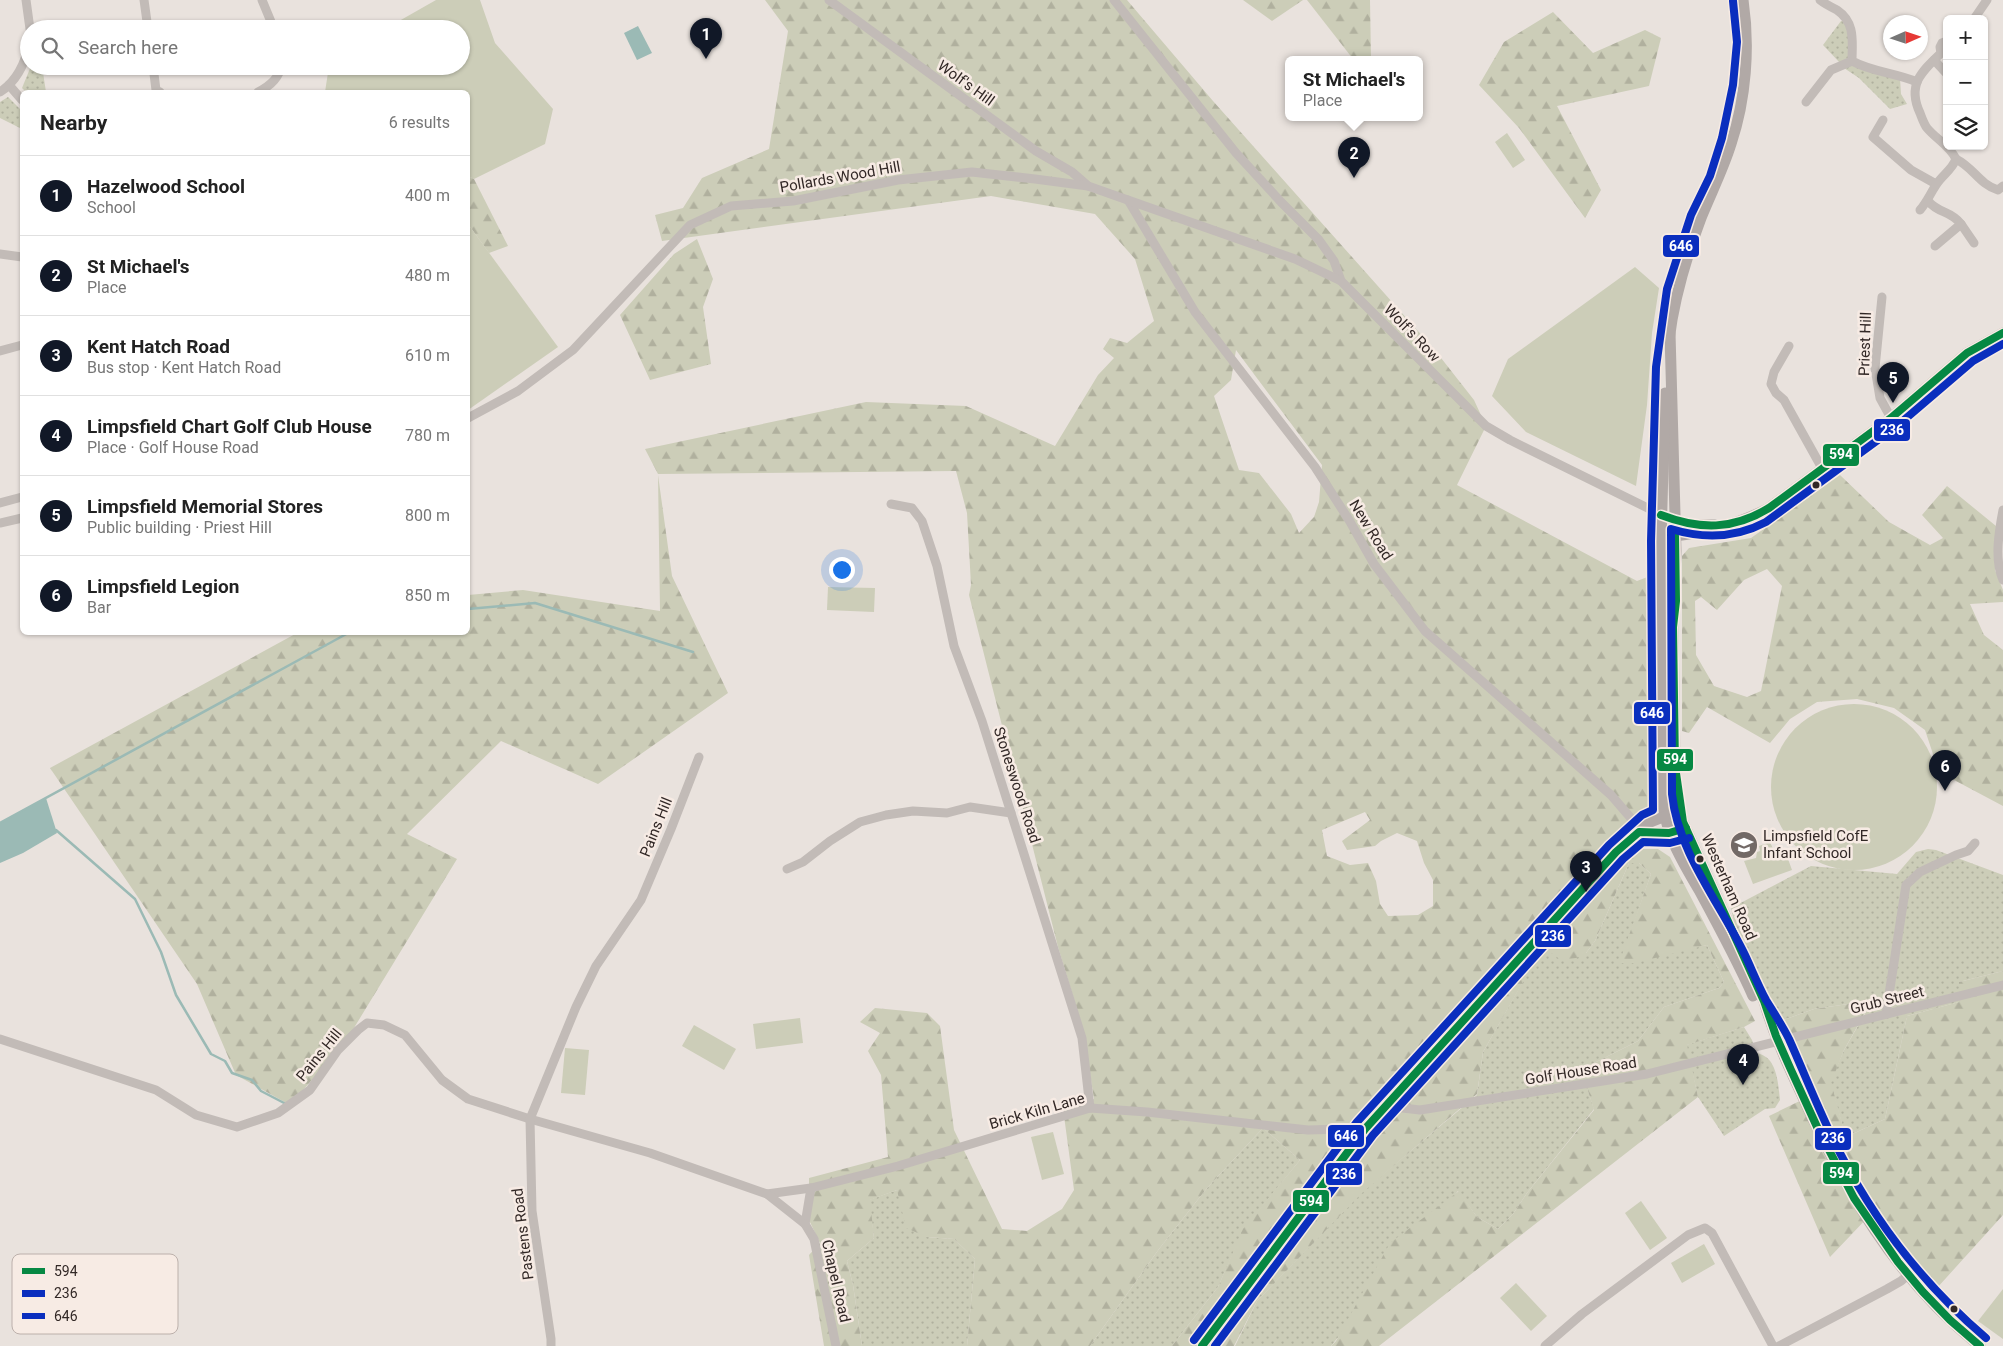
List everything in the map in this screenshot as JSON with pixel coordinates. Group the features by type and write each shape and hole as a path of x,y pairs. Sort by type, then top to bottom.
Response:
{"main road":[{"path":"1743,0 1747,42 1743,86 1732,141 1719,180 1701,218 1677,292 1670,333 1666,368 1661,521 1675,536 1695,534 1748,520 1769,508 1823,470 1891,418 1967,353 2003,333"},
{"path":"1670,333 1674,522 1689,525 1732,525"},
{"name":"Westerham Road","path":"1661,521 1662,795 1664,817 1669,833 1678,855 1770,1025 1840,1174 1874,1230 1908,1274 1946,1316 1980,1346"},
{"name":"Westerham Road","path":"1674,522 1676,601 1673,627 1675,766 1683,818 1764,1001 1770,1025"},
{"path":"1202,1346 1365,1129 1616,852 1653,820 1664,817 1683,818"},
{"path":"1639,832 1669,833 1683,818"}],"street":[{"path":"26,0 29,20"},
{"path":"144,0 147,20"},
{"path":"262,0 270,20"},
{"name":"Wolf's Hill","path":"829,0 1036,151 1072,172 1088,186"},
{"path":"1114,0 1236,153 1319,240 1334,261 1341,281"},
{"path":"1820,0 1838,11 1850,22 1853,38 1852,61"},
{"path":"1977,15 1987,0"},
{"path":"1943,55 1926,66 1917,82 1914,94 1916,106 1926,127 1953,152 1956,159 1965,163 1987,186 1998,190 2003,186"},
{"path":"1934,60 1943,70"},
{"path":"1806,102 1831,70 1852,61 1862,66 1902,76 1917,82"},
{"path":"0,92 9,85 20,70"},
{"path":"154,75 156,90"},
{"path":"265,90 277,75"},
{"path":"9,85 20,98"},
{"path":"1883,120 1873,138 1911,170 1936,184"},
{"path":"1920,210 1928,201 1936,184 1953,167 1956,159"},
{"name":"Pollards Wood Hill","path":"470,417 518,391 573,350 690,225 731,206 793,202 898,180 972,172 1036,178 1088,186 1128,200"},
{"name":"Wolf's Row","path":"1128,200 1295,259 1341,281 1486,426 1661,521 1674,522"},
{"name":"New Road","path":"1128,200 1195,312 1315,467 1349,520 1374,564 1426,631 1611,795 1636,824 1639,832"},
{"path":"1928,201 1934,208 1954,215 1974,243"},
{"path":"1935,246 1961,224"},
{"path":"0,254 20,257"},
{"name":"Priest Hill","path":"1882,297 1876,368 1880,398 1891,418"},
{"path":"0,351 20,346"},
{"path":"1789,346 1774,372 1772,384 1776,393 1784,400 1823,470"},
{"path":"0,503 20,498"},
{"name":"Stoneswood Road","path":"891,504 912,508 922,521 937,566 954,646 980,716 1082,1038 1090,1108"},
{"path":"2003,510 1999,540 1999,572 2003,580"},
{"path":"0,523 20,518"},
{"name":"Pains Hill","path":"530,1119 576,1007 596,966 641,900 699,757"},
{"path":"787,869 802,862 860,822 886,815 913,811 947,813 970,807 1011,813"},
{"path":"1886,1014 1906,885 1920,872 1968,851 1975,842"},
{"name":"Grub Street","path":"1778,1042 2003,985"},
{"name":"Pains Hill","path":"0,1039 156,1090 196,1115 237,1127 278,1113 310,1090 338,1050 358,1030 367,1023 384,1025 405,1035 442,1080 468,1099 530,1119 650,1153 767,1194 811,1188"},
{"name":"Golf House Road","path":"1385,1106 1420,1110 1647,1074 1778,1042"},
{"name":"Brick Kiln Lane","path":"811,1188 898,1166 1090,1108 1147,1112 1308,1130 1341,1129 1356,1126 1365,1129"},
{"name":"Pastens Road","path":"530,1119 532,1211 551,1346"},
{"path":"767,1194 805,1224 811,1188"},
{"name":"Chapel Road","path":"805,1224 814,1239 836,1346"},
{"path":"1545,1346 1582,1314 1688,1235 1705,1228 1712,1233 1773,1346"},
{"path":"1779,1346 1884,1291 1901,1281 1908,1274"}],"green space":[{"path":"436,0 480,0 495,43 553,109 545,144 474,179 470,177 470,90 325,90 328,75 470,75 470,20 401,20"},
{"path":"765,0 1127,0 1213,101 1434,349 1474,400 1486,426 1457,485 1637,581 1650,576 1656,795 1649,806 1639,812 1625,830 1644,849 1658,849 1670,857 1755,1021 1744,1027 1687,1045 1698,1097 1379,1346 1331,1346 1336,1341 1390,1243 1459,1191 1477,1217 1498,1229 1513,1214 1527,1193 1594,1110 1588,1091 1586,1067 1638,1041 1664,1007 1719,988 1724,982 1707,945 1635,963 1619,963 1651,874 1639,863 1629,863 1595,941 1586,953 1576,958 1561,960 1543,947 1483,1052 1477,1094 1362,1193 1257,1301 1234,1346 1172,1346 1218,1287 1243,1229 1300,1160 1263,1128 1207,1188 1159,1249 1090,1346 967,1346 975,1259 954,1239 927,1237 906,1228 897,1190 870,1200 874,1238 847,1261 853,1285 862,1346 824,1346 809,1255 820,1243 809,1220 809,1178 888,1157 881,1075 868,1051 880,1033 860,1022 875,1008 927,1013 940,1026 954,1130 1002,1229 1027,1231 1062,1209 1074,1190 1062,1101 1094,1099 1083,1029 1058,947 969,595 971,585 967,513 956,471 658,474 645,449 866,402 966,406 1055,446 1098,375 1114,358 1103,349 1110,338 1127,343 1154,321 1135,259 1095,214 991,196 662,241 655,215 683,208 702,178 769,149 788,31","holes":["1236,350 1322,465 1319,502 1314,517 1299,533 1291,514 1259,473 1239,470 1214,396 1231,380","1365,812 1370,820 1342,841 1347,850 1375,846 1397,833 1417,841 1424,863 1433,880 1433,906 1418,915 1388,916 1380,904 1376,881 1368,863 1350,865 1327,856 1322,830"]},
{"path":"1243,0 1303,0 1272,21"},
{"path":"1307,0 1370,0 1371,56 1351,56"},
{"path":"1553,12 1593,53 1645,30 1661,38 1649,86 1557,106 1601,190 1585,218 1519,128 1479,85 1504,42"},
{"path":"1841,21 1844,21 1849,36 1848,60 1841,64 1823,45"},
{"path":"1850,65 1900,78 1901,94 1907,104 1890,109 1859,78 1844,68"},
{"path":"27,75 43,75 46,90 24,90 22,88"},
{"path":"8,97 20,109 20,128 0,118 0,102"},
{"path":"1507,133 1525,160 1513,168 1495,142"},
{"path":"470,177 474,179 508,246 489,253 470,227"},
{"path":"470,227 558,347 470,409"},
{"path":"697,239 713,279 703,307 711,364 650,380 620,315 674,254"},
{"path":"1635,267 1659,288 1652,333 1647,405 1636,486 1526,432 1492,396 1508,359"},
{"path":"658,475 672,576 728,693 598,784 501,741 407,834 457,859 346,1041 290,1105 236,1075 197,984 50,768 293,635 470,635 470,595 523,590 660,611"},
{"path":"1840,475 1889,522 1930,545 1943,538 1922,515 1947,486 1996,526 1995,570 2003,590 2003,602 1970,604 1984,635 2003,650 2003,806 1939,772 1925,730 1894,708 1857,699 1817,702 1790,719 1770,743 1707,707 1689,733 1682,731 1682,556 1689,548 1751,538","holes":["1767,569 1782,586 1761,691 1747,697 1714,686 1696,655 1695,601 1701,597 1717,610 1744,580"]},
{"path":"828,587 875,588 874,612 827,610"},
{"path":"1854,704 1886,710 1913,728 1931,755 1937,787 1931,819 1913,846 1886,864 1854,870 1822,864 1795,846 1777,819 1771,787 1777,755 1795,728 1822,710"},
{"path":"1770,842 1774,851 1784,848 1792,870 1753,884 1744,861 1756,858 1757,852 1760,851 1759,846"},
{"path":"1928,849 1936,850 2003,875 2003,971 1959,982 1959,1002 1907,1016 1885,1119 1846,1137 1830,1083 1844,1050 1866,1012 1862,1002 1814,1009 1775,1023 1735,927 1731,908 1811,866 1897,874 1916,852"},
{"path":"1629,863 1639,863 1651,874 1620,963 1707,945 1724,982 1719,988 1664,1007 1638,1041 1586,1067 1588,1091 1594,1109 1527,1193 1513,1214 1498,1229 1477,1217 1458,1191 1331,1346 1235,1346 1257,1301 1362,1192 1477,1095 1483,1052 1543,946 1586,953 1595,941"},
{"path":"2003,971 2003,1215 1937,1288 1911,1262 1870,1215 1830,1257 1769,1116 1808,1097 1775,1023 1814,1009 1862,1002 1866,1011 1844,1050 1831,1083 1846,1137 1885,1119 1907,1016 1959,1002 1959,982"},
{"path":"800,1018 803,1043 756,1049 753,1024"},
{"path":"694,1025 736,1049 724,1070 682,1046"},
{"path":"1744,1027 1752,1040 1756,1053 1763,1055 1772,1064 1777,1078 1780,1100 1775,1108 1765,1109 1724,1136 1698,1097 1686,1045"},
{"path":"565,1048 589,1050 585,1095 561,1093"},
{"path":"1263,1128 1300,1160 1244,1229 1218,1287 1172,1346 1090,1346 1159,1249 1207,1188"},
{"path":"1053,1132 1064,1174 1042,1180 1031,1137"},
{"path":"897,1190 927,1237 954,1239 975,1259 967,1346 862,1346 853,1285 847,1261 874,1238 869,1200"},
{"path":"1641,1201 1667,1238 1650,1250 1625,1213"},
{"path":"1704,1244 1715,1264 1682,1283 1671,1263"},
{"path":"1516,1283 1547,1316 1531,1331 1500,1298"},
{"path":"2003,1289 2003,1339 1978,1321"}],"water":[{"path":"638,26 652,53 637,60 624,33"},
{"path":"46,798 57,833 23,853 0,863 0,823"}],"waterway":[{"path":"470,609 535,603 693,652"},
{"path":"0,823 345,635"},
{"path":"56,830 135,899 161,952 176,995 211,1054 225,1061 232,1073 252,1080 261,1091 286,1104"}],"transit line":[{"name":"646","path":"1194,1340 1357,1122 1609,845 1642,815 1653,810 1651,541 1656,367 1667,289 1691,215 1710,176 1722,138 1733,85 1737,42 1733,1"},
{"name":"594","path":"1661,515 1675,520 1703,525 1729,524 1756,515 1769,508 1891,418 1967,353 2003,333"},
{"name":"236","path":"1986,1338 1923,1276 1886,1229 1854,1179 1826,1125 1789,1039 1766,1000 1745,955 1701,877 1682,837 1672,794 1671,529 1696,534 1720,535 1743,531 1766,522 1897,426 1973,361 2003,344"},
{"name":"594","path":"1675,536 1676,601 1673,627 1675,766 1683,822 1764,1001 1776,1036 1791,1070 1818,1129 1854,1198 1898,1262 1923,1292 1950,1320 1980,1346"},
{"name":"594","path":"1202,1346 1365,1129 1616,852 1639,832 1669,833 1686,828"},
{"name":"236","path":"1215,1346 1373,1135 1623,859 1643,842 1670,843 1689,838"}],"place":[{"name":"Hazelwood School","path":"706,59"},
{"name":"St Michael's","path":"1354,178"},
{"name":"Limpsfield Memorial Stores","path":"1893,403"},
{"name":"Limpsfield Legion","path":"1945,791"},
{"name":"Limpsfield CofE Infant School","path":"1744,845"},
{"name":"Kent Hatch Road","path":"1586,892"},
{"name":"Limpsfield Chart Golf Club House","path":"1743,1085"}]}
